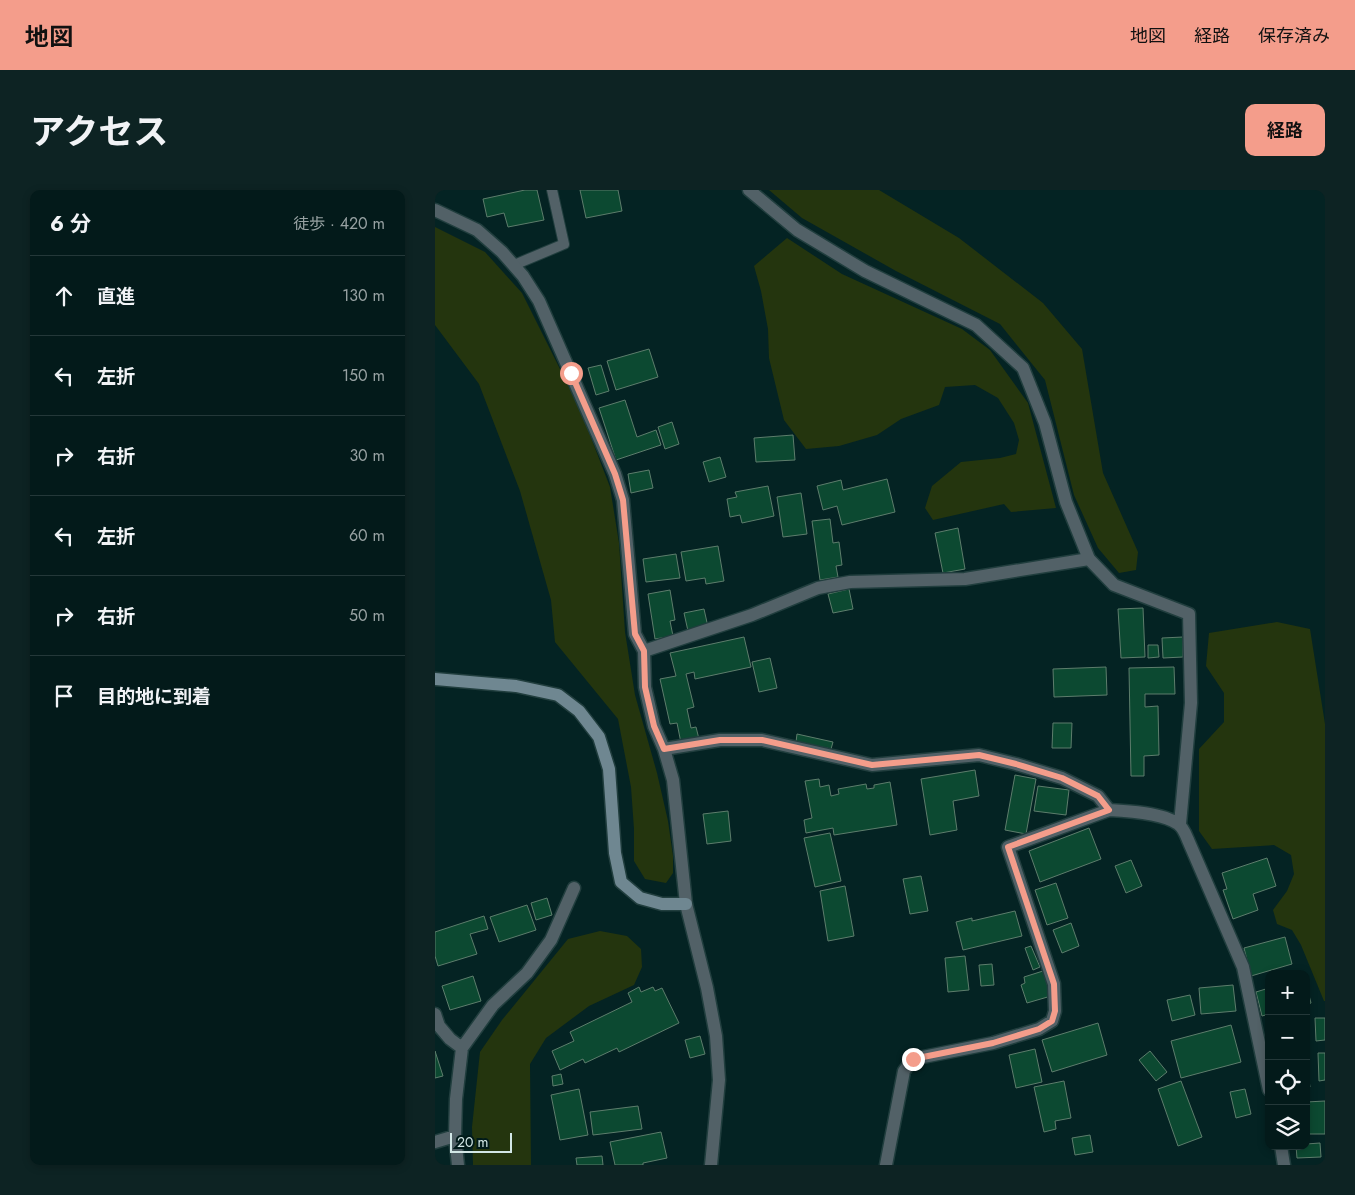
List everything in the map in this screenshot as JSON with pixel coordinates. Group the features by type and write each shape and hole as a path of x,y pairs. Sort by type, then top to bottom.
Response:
{"street":[{"path":"749,190 797,230 865,271 976,325 1023,368 1045,423 1066,502 1089,559 1114,585 1189,614 1191,703 1180,824 1243,967 1265,1071"},
{"path":"435,210 477,230 502,252 523,276 539,301 615,474 623,500 635,634 644,651 645,687 654,726 664,749 673,780 686,904 707,988 716,1036 719,1080 711,1165"},
{"path":"644,651 752,615 818,588 851,582 965,579 1089,559"},
{"path":"435,679 516,686 558,695 579,711 599,737 609,768 615,853 621,882 641,898 662,904 686,904"},
{"path":"664,749 720,740 762,740 872,765 979,755 1062,778 1098,796 1109,810"},
{"path":"886,1165 904,1071 913,1059 993,1043 1039,1029 1052,1021 1055,1011 1054,984 1008,847 1109,810 1129,811 1163,817 1180,824"},
{"path":"458,1165 455,1136 456,1099 462,1048 493,1006 527,973 551,940 574,888"},
{"path":"435,1014 439,1026 462,1048"},
{"path":"435,1142 455,1136"},
{"path":"1282,1150 1284,1165"}],"lane":[{"path":"514,266 564,244 552,190"}],"green space":[{"path":"769,190 879,190 959,238 1043,303 1082,349 1103,473 1138,552 1136,570 1119,573 1098,548 1074,495 1045,380 1000,324 896,271 802,218"},
{"path":"435,227 485,252 522,293 580,409 610,487 619,543 625,632 635,695 657,773 668,821 673,856 673,873 666,883 645,879 634,861 631,787 618,719 555,642 551,600 520,491 479,384 435,325"},
{"path":"787,238 842,274 962,329 990,350 1028,403 1056,508 1011,512 1004,504 933,520 925,508 932,486 961,462 1000,458 1016,454 1019,440 1014,423 998,398 975,385 945,387 939,405 901,419 877,435 839,446 806,449 784,420 769,358 768,329 754,266"},
{"path":"1277,622 1310,629 1325,724 1325,1001 1301,945 1292,930 1277,924 1273,910 1287,891 1294,874 1291,855 1274,845 1212,849 1199,831 1199,749 1224,722 1224,693 1206,666 1209,633"},
{"path":"600,931 627,936 641,949 642,967 634,985 589,1006 546,1038 530,1064 531,1165 473,1165 472,1127 480,1052 502,1020 568,939"}],"building":[{"path":"525,190 537,190 544,220 508,227 504,213 487,217 483,199"},
{"path":"580,190 618,190 622,211 586,218"},
{"path":"649,349 658,377 616,390 607,361"},
{"path":"601,365 609,391 596,395 588,368"},
{"path":"625,400 637,437 656,430 661,445 616,460 599,408"},
{"path":"672,422 679,444 665,449 658,427"},
{"path":"793,435 795,460 756,462 754,438"},
{"path":"720,457 726,477 709,482 703,462"},
{"path":"649,470 653,488 631,493 628,474"},
{"path":"887,479 895,512 842,525 837,506 823,510 817,486 841,480 843,490"},
{"path":"768,486 774,516 742,523 740,515 730,517 727,499 737,497 735,492"},
{"path":"801,493 807,534 783,537 777,497"},
{"path":"830,519 833,543 839,542 842,565 836,566 838,577 820,580 812,521"},
{"path":"958,528 965,569 943,573 935,533"},
{"path":"718,546 724,581 706,584 705,578 686,581 681,552"},
{"path":"676,554 680,578 646,582 643,559"},
{"path":"849,589 853,609 833,613 828,594"},
{"path":"670,590 675,620 670,621 673,636 655,639 648,594"},
{"path":"1143,608 1145,657 1121,658 1118,609"},
{"path":"704,609 708,627 688,631 684,613"},
{"path":"744,637 751,667 695,679 694,672 686,674 694,707 687,709 691,728 696,727 699,739 681,743 677,723 670,724 660,679 676,676 670,653"},
{"path":"1183,637 1183,657 1163,658 1162,638"},
{"path":"1148,645 1158,645 1159,657 1148,658"},
{"path":"770,658 777,688 759,692 752,662"},
{"path":"1106,667 1107,695 1054,697 1053,669"},
{"path":"1174,667 1175,694 1145,694 1145,707 1158,706 1159,755 1144,756 1144,776 1131,776 1129,668"},
{"path":"1053,723 1072,723 1071,748 1052,748"},
{"path":"797,734 833,742 831,749 796,742"},
{"path":"975,770 979,796 953,801 957,830 930,835 921,779"},
{"path":"1015,775 1036,779 1026,834 1005,830"},
{"path":"819,779 820,787 829,785 831,796 839,794 838,789 866,784 867,789 874,788 874,785 890,782 897,825 834,835 833,828 806,833 804,820 812,818 805,781"},
{"path":"1038,786 1069,790 1066,815 1034,811"},
{"path":"728,811 731,841 707,844 703,814"},
{"path":"1089,828 1101,859 1040,882 1029,851"},
{"path":"830,833 841,881 815,887 804,838"},
{"path":"1267,858 1276,886 1253,894 1258,910 1233,919 1223,890 1227,889 1222,873"},
{"path":"1131,860 1142,886 1126,893 1115,866"},
{"path":"921,876 928,911 910,914 903,879"},
{"path":"1056,883 1068,918 1047,925 1035,890"},
{"path":"845,886 854,936 828,941 820,891"},
{"path":"547,898 552,915 536,920 531,903"},
{"path":"527,905 536,930 499,942 490,917"},
{"path":"1015,911 1022,936 963,950 956,922 972,918 972,921"},
{"path":"484,916 488,929 470,934 477,954 438,966 435,956 435,932"},
{"path":"1071,923 1079,946 1062,953 1053,930"},
{"path":"1285,937 1292,964 1265,970 1265,972 1251,976 1244,948"},
{"path":"1031,946 1040,967 1033,970 1025,948"},
{"path":"965,956 969,990 948,992 945,958"},
{"path":"992,964 994,985 981,986 979,965"},
{"path":"1043,971 1051,996 1027,1003 1021,985 1025,983 1024,977"},
{"path":"473,976 481,1001 450,1010 442,986"},
{"path":"1233,985 1236,1011 1201,1014 1199,988"},
{"path":"639,987 641,992 653,987 655,991 662,988 679,1023 619,1052 617,1048 585,1063 583,1059 560,1070 552,1051 574,1041 570,1032 632,1002 628,993"},
{"path":"1265,989 1265,1015 1262,1016 1256,992"},
{"path":"1190,995 1195,1015 1172,1021 1167,1000"},
{"path":"1315,1018 1325,1018 1325,1040 1316,1041"},
{"path":"1098,1023 1107,1055 1052,1072 1042,1040"},
{"path":"1231,1025 1241,1062 1181,1078 1171,1041"},
{"path":"700,1036 705,1054 690,1058 685,1040"},
{"path":"1035,1049 1042,1082 1016,1088 1009,1055"},
{"path":"435,1051 443,1076 435,1078"},
{"path":"1150,1051 1167,1072 1156,1081 1139,1060"},
{"path":"1318,1053 1325,1053 1325,1080 1319,1081"},
{"path":"561,1074 563,1084 553,1086 552,1076"},
{"path":"1064,1081 1071,1118 1055,1121 1056,1129 1044,1132 1034,1087"},
{"path":"1181,1081 1202,1137 1178,1146 1158,1089"},
{"path":"579,1089 588,1135 560,1140 551,1095"},
{"path":"1245,1089 1251,1114 1236,1118 1230,1092"},
{"path":"1325,1101 1325,1134 1310,1134 1310,1102"},
{"path":"638,1106 642,1129 593,1135 590,1112"},
{"path":"661,1132 667,1158 643,1163 643,1165 615,1165 610,1142"},
{"path":"1090,1135 1093,1152 1075,1155 1072,1138"},
{"path":"1320,1143 1321,1157 1297,1158 1296,1150 1310,1150 1310,1144"},
{"path":"602,1156 603,1165 577,1165 576,1158"}],"route":[{"path":"571,373 615,474 623,500 635,634 644,651 645,687 654,726 664,749 720,740 762,740 872,765 979,755 1062,778 1098,796 1109,810 1008,847 1054,984 1055,1011 1052,1021 1039,1029 993,1043 913,1059"}]}
